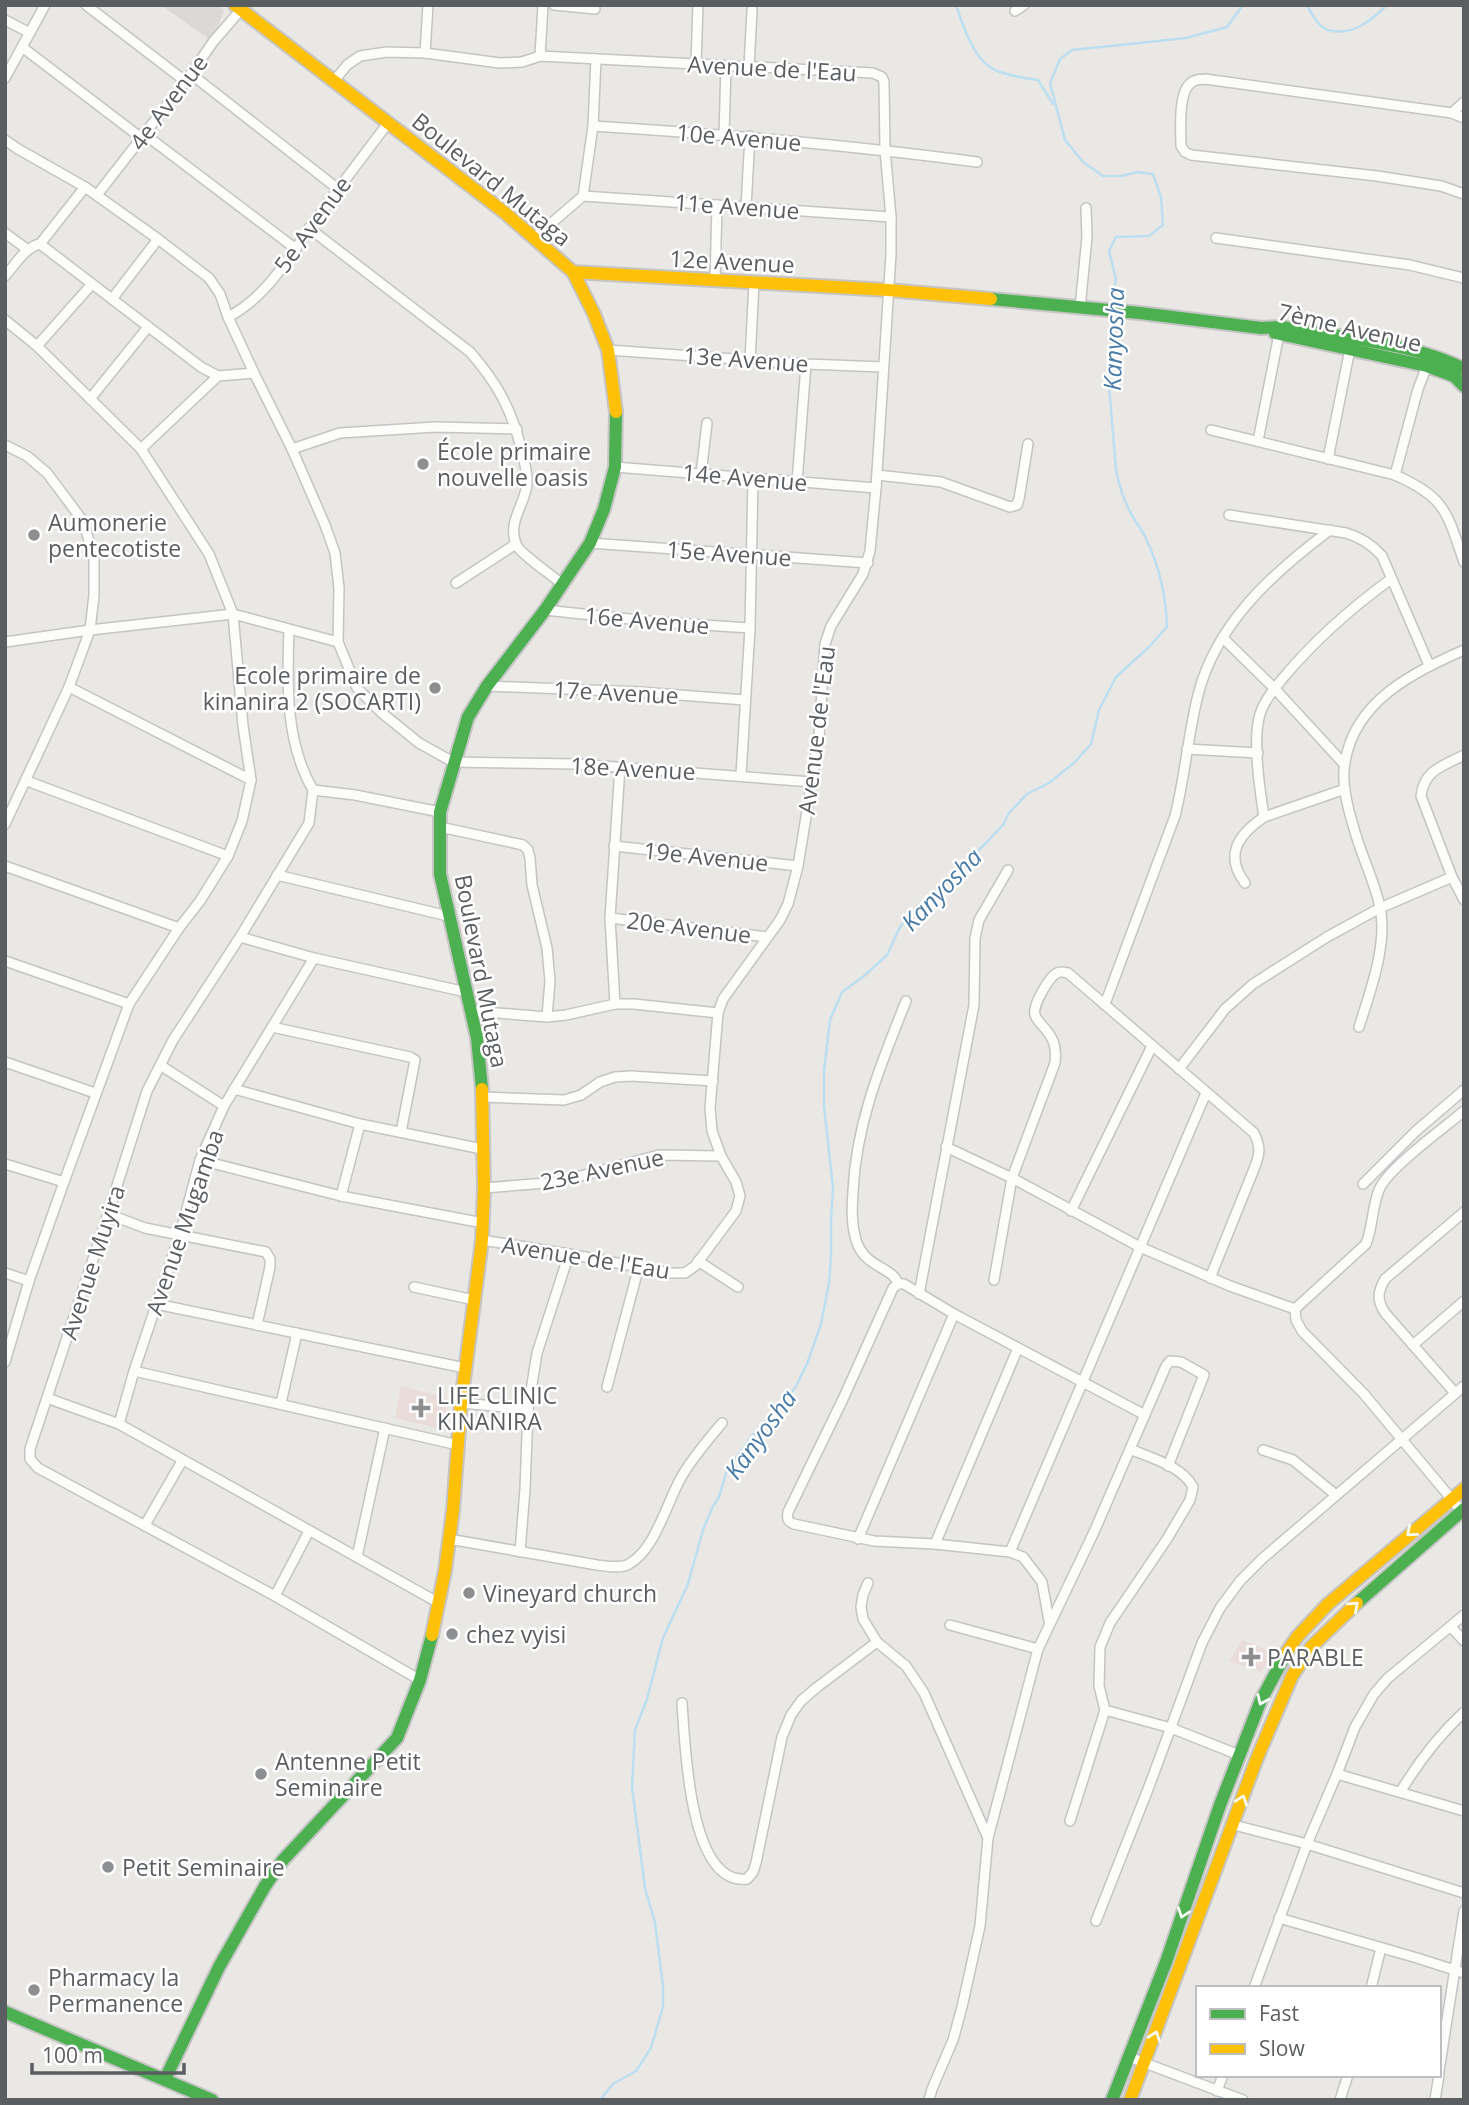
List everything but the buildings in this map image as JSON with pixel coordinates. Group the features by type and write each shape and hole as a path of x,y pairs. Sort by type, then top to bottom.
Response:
{"main road":[{"name":"Boulevard Mutaga","path":"165,2079 234,1939 268,1880 283,1860 397,1738 419,1680 439,1603 449,1539 461,1403 482,1240 484,1188 482,1097 477,1038 440,874 440,812 468,717 590,543 604,509 615,467 618,430 608,350 573,272 504,212 240,7"},
{"name":"12e Avenue","path":"573,272 888,290 1081,308"},
{"name":"7ème Avenue","path":"1081,308 1261,328 1402,348 1429,360"},
{"name":"7ème Avenue","path":"1280,331 1350,349 1429,360 1460,368 1464,386"},
{"path":"1112,2100 1166,1962 1239,1755 1279,1664 1297,1637 1328,1604 1464,1489"},
{"path":"1130,2100 1275,1711 1292,1676 1311,1647 1341,1617 1463,1511"},
{"path":"5,2012 212,2100"}],"street":[{"path":"5,78 45,5"},
{"path":"86,5 338,189"},
{"path":"425,53 428,5"},
{"path":"540,56 543,5"},
{"path":"554,5 595,9"},
{"path":"696,64 698,5"},
{"path":"1015,12 1024,5"},
{"name":"4e Avenue","path":"97,195 240,7"},
{"path":"748,67 752,10"},
{"path":"5,20 30,33"},
{"path":"22,47 296,249"},
{"name":"Avenue de l'Eau","path":"334,81 347,65 360,56 387,52 425,53 500,63 522,62 540,56 878,74 884,82 891,254 877,475 868,563 831,626 825,644 823,702 812,782 788,904 723,999 718,1013 710,1108 712,1131 721,1156 736,1182 740,1196 736,1211 698,1261 685,1273 670,1273 482,1240"},
{"path":"534,238 583,196 593,126 596,59"},
{"path":"724,135 726,66"},
{"path":"1464,118 1452,113 1205,79 1194,81 1187,86 1183,95 1181,146 1191,155 1377,176 1441,186 1464,194"},
{"path":"1452,113 1464,102"},
{"name":"5e Avenue","path":"228,317 246,308 262,292 388,123"},
{"name":"10e Avenue","path":"593,126 750,136 977,162"},
{"path":"746,207 750,136"},
{"path":"5,140 97,195 209,278 220,294 228,317 292,449 325,525 335,553 339,588 338,642 357,688 418,743 453,762"},
{"path":"5,276 28,250 40,244 85,187"},
{"name":"11e Avenue","path":"583,196 891,217"},
{"path":"715,281 717,205"},
{"path":"1081,308 1087,237 1086,208"},
{"path":"309,228 470,352 489,374 503,396 517,429 526,469 527,485 515,517 513,532 516,544 562,584"},
{"path":"5,233 28,250"},
{"path":"1216,238 1410,265 1464,278"},
{"path":"112,299 158,239"},
{"path":"40,244 201,367 218,376 254,373"},
{"path":"750,360 754,283"},
{"path":"37,346 92,284"},
{"path":"5,320 37,346 141,449 209,554 233,614 243,726 251,780 242,821 228,856 129,1004 29,1281 5,1362"},
{"path":"90,399 148,327"},
{"path":"1258,441 1280,331"},
{"path":"1328,458 1350,349"},
{"name":"13e Avenue","path":"608,350 883,367"},
{"path":"1395,475 1418,389 1429,360"},
{"path":"797,482 806,364"},
{"path":"141,449 218,376"},
{"path":"701,474 707,423"},
{"path":"292,449 340,433 435,427 517,429"},
{"path":"1211,430 1395,475 1419,485 1435,498 1448,517 1464,562"},
{"path":"877,475 942,482 1010,507 1017,505 1019,499 1028,444"},
{"path":"5,445 27,456 47,473 83,521 94,557 90,630 69,687 5,824"},
{"name":"14e Avenue","path":"615,467 876,488"},
{"path":"741,775 750,628 753,478"},
{"path":"1229,515 1330,530 1360,537 1374,546 1382,556 1429,666"},
{"path":"1105,1004 1175,817 1198,693 1208,666 1239,612 1292,559 1330,530"},
{"name":"15e Avenue","path":"590,543 868,563"},
{"path":"456,583 516,544"},
{"path":"1264,817 1257,734 1263,706 1314,643 1363,599 1391,579"},
{"name":"16e Avenue","path":"545,610 750,628"},
{"path":"5,642 233,614 338,642"},
{"path":"289,629 287,689 294,737 305,776 313,790 355,795 440,812"},
{"path":"1223,638 1275,689 1344,764"},
{"path":"1359,1027 1379,954 1380,908 1353,827 1345,789 1344,764 1350,740 1363,717 1383,695 1429,666 1464,650"},
{"name":"17e Avenue","path":"488,686 640,692 745,700"},
{"path":"69,687 251,780"},
{"path":"1187,749 1258,753"},
{"path":"1464,756 1427,777 1421,796 1452,877 1464,900"},
{"name":"18e Avenue","path":"453,762 620,766 812,782"},
{"path":"615,1004 610,918 620,766"},
{"path":"27,780 228,856"},
{"path":"1245,883 1236,871 1234,859 1243,835 1264,817 1345,789"},
{"name":"Avenue Muyira","path":"313,790 309,823 173,1040 146,1091 30,1449 30,1459 38,1468 275,1596 419,1680"},
{"path":"440,828 523,845 528,850 532,885 547,948 550,981 547,1017"},
{"name":"19e Avenue","path":"614,846 797,866"},
{"path":"5,866 179,928"},
{"path":"919,1293 974,1005 975,938 979,920 1008,870"},
{"path":"277,875 448,916"},
{"path":"1179,1069 1225,1009 1253,984 1380,908 1452,877"},
{"name":"20e Avenue","path":"610,918 767,937"},
{"path":"240,937 466,992"},
{"name":"Avenue Mugamba","path":"119,1424 180,1234 200,1160 224,1106 314,957"},
{"path":"5,961 129,1004"},
{"path":"994,1280 1012,1178 1055,1063 1057,1049 1053,1037 1035,1017 1034,1009 1054,975 1060,972 1068,973 1105,1004 1254,1133 1259,1143 1260,1153 1210,1278"},
{"path":"898,1284 894,1275 866,1259 856,1243 852,1222 856,1149 877,1073 906,1001"},
{"path":"471,1011 547,1017 615,1004 634,1004 718,1013"},
{"path":"272,1027 415,1060 401,1132"},
{"path":"1071,1211 1152,1046"},
{"path":"5,1062 95,1093"},
{"path":"160,1065 224,1106"},
{"path":"482,1097 564,1100 608,1080 632,1076 713,1081"},
{"path":"234,1089 360,1124 482,1149"},
{"path":"1363,1184 1409,1138 1464,1090"},
{"path":"1010,1552 1206,1093"},
{"path":"1463,1511 1364,1394 1302,1331 1296,1320 1296,1309 1366,1244 1380,1187 1390,1174 1464,1111"},
{"path":"341,1196 360,1124"},
{"path":"946,1147 1012,1178 1140,1247 1210,1278 1296,1309"},
{"name":"23e Avenue","path":"484,1188 558,1182 659,1155 721,1156"},
{"path":"200,1160 341,1196 483,1223"},
{"path":"5,1164 64,1182"},
{"path":"1455,1393 1385,1313 1379,1302 1378,1291 1392,1272 1464,1212"},
{"path":"108,1214 145,1228 266,1252 270,1267 257,1325"},
{"path":"520,1552 528,1409 537,1353 569,1254"},
{"path":"698,1261 738,1287"},
{"path":"607,1387 639,1266"},
{"path":"5,1273 29,1281"},
{"path":"1049,1623 1042,1582 1023,1557 1010,1552 858,1539 793,1524 787,1518 788,1512 893,1288 898,1284 904,1284 954,1314 1145,1415"},
{"path":"414,1287 474,1300"},
{"path":"1413,1345 1464,1301"},
{"path":"156,1304 465,1368"},
{"path":"858,1539 954,1314"},
{"path":"281,1404 298,1333"},
{"path":"935,1544 1018,1348"},
{"path":"929,2100 953,2040 974,1957 980,1926 988,1838 1038,1649 1088,1545 1170,1361 1181,1363 1203,1375 1168,1466"},
{"path":"134,1371 458,1445"},
{"path":"1096,1922 1202,1643 1220,1608 1240,1581 1263,1558 1464,1386"},
{"path":"47,1398 119,1424 439,1603"},
{"path":"461,1403 528,1409"},
{"path":"449,1539 597,1565 628,1565 641,1554 656,1531 682,1476 722,1423"},
{"path":"357,1558 385,1428"},
{"path":"1070,1822 1105,1710 1099,1686 1100,1647 1110,1623 1167,1539 1190,1500 1193,1488 1189,1479 1168,1466 1130,1449"},
{"path":"1263,1450 1293,1460 1336,1495"},
{"path":"145,1525 182,1461"},
{"path":"275,1596 309,1531"},
{"path":"868,1583 861,1607 863,1619 877,1642 906,1666 924,1693 988,1838"},
{"path":"1255,1986 1307,1844 1355,1727 1374,1695 1403,1665 1464,1615"},
{"path":"950,1625 1038,1649"},
{"path":"1451,1626 1464,1641"},
{"path":"682,1703 694,1811 705,1849 726,1876 738,1880 747,1879 756,1863 782,1737 791,1715 801,1701 816,1688 877,1642"},
{"path":"1105,1710 1171,1728 1239,1755"},
{"path":"1401,1791 1438,1737 1464,1712"},
{"path":"1337,1774 1464,1811"},
{"path":"1234,1825 1307,1844 1464,1893"},
{"path":"1441,2063 1459,1972 1464,1911"},
{"path":"1279,1918 1459,1972"},
{"path":"1372,1986 1381,1948"},
{"path":"1129,2057 1243,2100"},
{"path":"1217,2091 1222,2077"},
{"path":"1340,2100 1347,2077"},
{"path":"1435,2100 1438,2077"}],"shaded area":[{"path":"161,5 218,5 224,10 213,42"},
{"name":"LIFE CLINIC KINANIRA","path":"401,1386 447,1398 445,1430 395,1418"},
{"name":"PARABLE","path":"1242,1640 1273,1653 1261,1672 1229,1661"}],"waterway":[{"path":"956,5 978,56 1000,72 1038,80 1053,104"},
{"name":"Kanyosha","path":"1111,308 1116,279 1109,251 1116,237 1149,236 1163,225 1161,197 1153,174 1137,172 1122,176 1103,176 1083,162 1065,140 1050,83 1060,59 1072,50 1186,38 1227,27 1243,5"},
{"name":"Kanyosha","path":"1307,5 1321,26 1337,32 1361,26 1387,5"},
{"name":"Kanyosha","path":"600,2100 613,2084 636,2071 651,2048 663,2007 655,1923 645,1888 632,1787 635,1730 647,1699 663,1638 688,1584 703,1530 719,1497 727,1470 752,1436 795,1388 821,1324 831,1256 833,1188 824,1106 824,1071 830,1020 842,992 887,955 900,927 919,904 987,842 1027,794 1049,783 1075,762 1091,744 1099,710 1116,677 1167,627 1159,572 1146,538 1127,506 1116,470 1108,373 1113,340 1110,314"}],"traffic: fast":[{"path":"991,299 1261,328 1281,327 1399,347 1444,360 1464,369"},
{"path":"1275,333 1427,366 1454,376 1464,386"},
{"path":"482,1089 477,1038 440,874 440,812 468,717 487,686 545,610 590,543 604,509 615,467 616,412"},
{"path":"1357,1603 1464,1509"},
{"path":"165,2079 219,1967 265,1886 283,1860 397,1738 420,1680 432,1635"},
{"path":"1112,2100 1166,1962 1220,1805 1261,1700 1287,1652"},
{"path":"5,2012 212,2100"}],"traffic: slow":[{"path":"235,5 504,212 573,272 608,350 616,412"},
{"path":"573,272 888,290 991,299"},
{"path":"432,1635 445,1571 453,1510 461,1403 482,1240 482,1089"},
{"path":"1287,1652 1297,1637 1328,1604 1464,1489"},
{"path":"1130,2100 1257,1758 1292,1676 1311,1647 1357,1603"}],"place":[{"name":"École primaire nouvelle oasis","path":"423,464"},
{"name":"Aumonerie pentecotiste","path":"34,535"},
{"name":"Ecole primaire de kinanira 2 (SOCARTI)","path":"435,688"},
{"name":"LIFE CLINIC KINANIRA","path":"421,1408"},
{"name":"Vineyard church","path":"469,1593"},
{"name":"chez vyisi","path":"452,1634"},
{"name":"PARABLE","path":"1251,1657"},
{"name":"Antenne Petit Seminaire","path":"261,1774"},
{"name":"Petit Seminaire","path":"108,1867"},
{"name":"Pharmacy la Permanence","path":"34,1990"}]}
